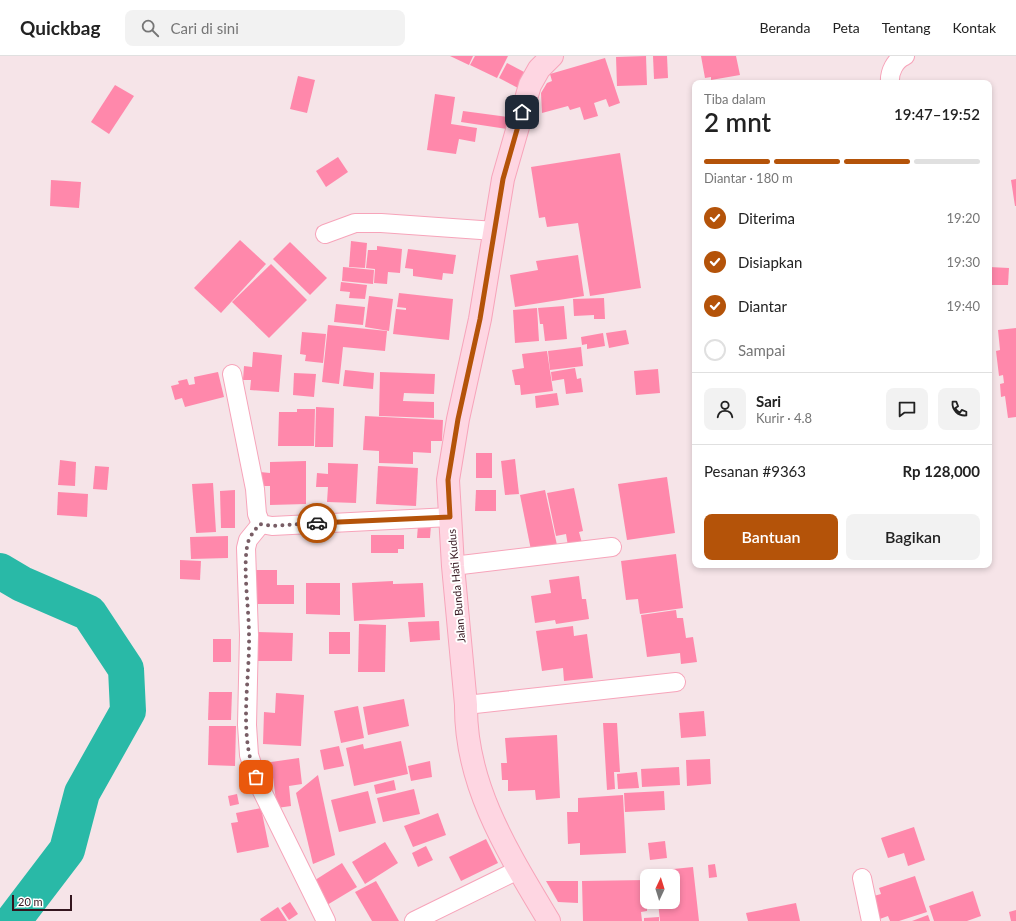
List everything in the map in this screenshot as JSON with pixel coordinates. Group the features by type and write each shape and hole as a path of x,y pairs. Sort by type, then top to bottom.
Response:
{"street":[{"name":"Jalan Bunda Hati Kudus","path":"549,921 518,870 493,824 477,783 468,744 466,705 453,566 448,480 458,419 480,319 503,179 530,85 539,69 552,56"},
{"path":"890,80 892,70 899,58 905,56"},
{"path":"325,234 355,223 381,223 495,231"},
{"path":"232,374 260,524 248,540 246,548 250,635 247,718 249,755 259,785 326,921"},
{"path":"260,524 272,526 450,517"},
{"path":"453,566 612,547"},
{"path":"466,705 676,682"},
{"path":"414,921 518,870"},
{"path":"862,878 871,921"}],"building":[{"path":"450,56 473,56 469,65"},
{"path":"475,56 508,56 497,78 470,65"},
{"path":"646,56 647,85 617,86 616,57"},
{"path":"653,56 667,56 668,78 654,79"},
{"path":"701,56 736,56 740,75 711,80 711,77 705,78"},
{"path":"605,58 620,103 609,107 606,99 594,103 598,116 584,120 580,107 570,110 568,106 542,113 541,93 547,83 552,81 550,74"},
{"path":"507,63 526,73 518,88 499,78"},
{"path":"298,76 315,80 307,113 290,109"},
{"path":"115,85 134,96 109,134 91,122"},
{"path":"435,94 455,97 451,124 477,128 475,142 459,139 456,154 427,150"},
{"path":"463,111 508,117 507,129 461,122"},
{"path":"620,153 641,288 590,296 578,223 547,227 545,217 539,218 531,167"},
{"path":"338,157 348,172 326,187 316,171"},
{"path":"1016,179 1016,206 1015,206 1011,180"},
{"path":"51,180 81,182 79,208 50,206"},
{"path":"240,240 266,264 221,313 194,288"},
{"path":"351,241 367,243 365,268 349,267"},
{"path":"290,242 327,278 310,295 273,259"},
{"path":"377,246 402,249 400,273 388,272 387,284 374,283 375,269 366,268 368,250 377,250"},
{"path":"408,249 456,255 453,274 443,273 442,280 413,276 413,269 405,268"},
{"path":"578,255 584,296 515,307 510,275 538,270 536,261"},
{"path":"271,264 307,300 269,338 232,302"},
{"path":"343,267 374,270 373,284 342,281"},
{"path":"992,267 1009,268 1008,285 992,285"},
{"path":"341,282 367,285 365,299 349,298 350,292 340,291"},
{"path":"399,293 453,299 449,340 393,334 396,309 406,310 406,308 397,307"},
{"path":"369,296 393,299 389,331 365,327"},
{"path":"604,298 605,319 594,319 594,315 574,316 573,299"},
{"path":"336,304 365,307 363,325 334,322"},
{"path":"564,306 567,339 545,341 543,324 540,324 538,308"},
{"path":"537,308 539,341 515,343 513,310"},
{"path":"328,325 387,331 385,351 343,347 339,384 322,382"},
{"path":"1016,328 1016,417 1008,418 1005,396 1001,397 1000,384 1004,383 1003,375 999,376 996,351 1000,350 998,330"},
{"path":"626,330 629,344 609,348 606,333"},
{"path":"302,332 326,334 323,363 305,361 306,355 300,354"},
{"path":"603,333 605,346 587,349 587,344 582,345 581,337"},
{"path":"581,347 583,366 550,370 548,351"},
{"path":"547,351 553,391 521,395 520,385 515,385 512,370 524,368 522,354"},
{"path":"253,352 282,355 279,392 250,390 251,380 243,380 244,366 252,367"},
{"path":"575,368 577,379 581,378 583,392 566,394 564,379 552,381 551,372"},
{"path":"658,369 660,393 636,395 634,371"},
{"path":"345,370 374,373 373,389 343,386"},
{"path":"218,372 224,397 185,407 182,398 175,400 171,386 179,384 178,381 187,379 189,385 195,384 194,377"},
{"path":"380,372 435,374 434,394 404,393 403,401 434,402 434,418 379,416"},
{"path":"294,373 316,374 314,397 293,395"},
{"path":"557,393 559,405 536,408 535,396"},
{"path":"316,407 334,408 333,447 315,447"},
{"path":"297,409 315,409 314,446 278,446 279,412 297,412"},
{"path":"365,416 443,420 442,441 431,441 431,453 413,452 413,464 379,463 379,451 363,450"},
{"path":"476,453 492,453 492,478 476,478"},
{"path":"515,459 519,494 505,495 501,461"},
{"path":"60,460 76,462 75,486 58,485"},
{"path":"306,461 306,504 270,505 270,486 260,486 260,472 270,473 270,462"},
{"path":"328,463 358,464 356,503 327,502 328,487 316,487 317,473 328,474"},
{"path":"95,466 109,467 107,490 93,489"},
{"path":"378,466 418,468 416,506 376,504"},
{"path":"667,477 675,533 627,540 618,484"},
{"path":"213,483 216,532 196,533 192,484"},
{"path":"574,488 583,531 579,532 582,543 568,546 566,534 556,536 547,493"},
{"path":"235,490 235,528 221,528 220,491"},
{"path":"476,490 496,490 496,511 475,511"},
{"path":"545,490 557,545 531,550 520,495"},
{"path":"58,492 88,494 87,517 57,515"},
{"path":"418,525 431,525 430,538 417,538"},
{"path":"371,535 404,535 404,549 398,549 398,553 371,553"},
{"path":"228,536 228,558 191,559 190,537"},
{"path":"676,554 683,608 640,614 638,599 626,600 621,561"},
{"path":"180,560 201,561 200,580 180,579"},
{"path":"256,570 277,570 277,585 294,585 294,604 256,604"},
{"path":"579,576 582,599 586,599 589,619 556,624 555,620 535,623 531,596 551,593 549,580"},
{"path":"393,581 393,584 423,583 425,617 354,621 352,583"},
{"path":"306,583 340,583 340,615 306,614"},
{"path":"676,610 677,618 683,618 686,638 693,637 697,662 681,664 680,653 647,657 641,615"},
{"path":"439,621 440,640 410,642 408,622"},
{"path":"359,624 386,625 385,672 358,672"},
{"path":"573,626 574,636 587,634 593,678 564,681 563,668 542,671 536,631"},
{"path":"258,632 293,633 292,661 258,661"},
{"path":"329,632 350,632 350,654 329,654"},
{"path":"213,639 231,639 231,662 213,662"},
{"path":"209,692 232,692 231,720 208,720"},
{"path":"276,693 304,695 301,746 263,744 264,712 275,713"},
{"path":"404,699 409,726 368,735 363,707"},
{"path":"358,706 364,738 341,743 334,711"},
{"path":"704,711 706,736 681,738 679,713"},
{"path":"603,723 617,723 620,772 614,772 615,789 607,790"},
{"path":"209,726 236,726 235,766 208,765"},
{"path":"557,735 560,798 536,800 535,790 508,791 508,780 502,780 501,763 507,763 505,738"},
{"path":"401,741 408,774 354,786 346,748 363,744 364,749"},
{"path":"339,746 344,766 324,770 320,750"},
{"path":"299,758 302,784 289,786 291,806 277,808 271,762"},
{"path":"710,759 711,784 687,786 686,760"},
{"path":"430,761 432,777 411,781 408,766"},
{"path":"679,767 680,785 642,787 641,769"},
{"path":"637,772 639,788 618,789 617,774"},
{"path":"318,775 335,855 313,864 296,793"},
{"path":"394,780 396,790 376,794 374,785"},
{"path":"414,789 420,814 383,822 377,798"},
{"path":"368,791 376,823 339,832 331,800"},
{"path":"664,791 665,810 625,812 624,793"},
{"path":"237,794 239,804 230,806 228,796"},
{"path":"623,795 626,853 580,855 580,843 568,844 567,812 578,812 578,798"},
{"path":"261,808 269,847 237,853 231,823 238,822 236,813"},
{"path":"438,813 446,835 413,847 404,826"},
{"path":"914,827 925,860 908,866 904,853 888,858 881,838"},
{"path":"486,839 498,863 461,881 449,857"},
{"path":"665,841 667,858 650,860 648,843"},
{"path":"385,842 398,863 365,884 352,862"},
{"path":"426,846 433,860 418,867 412,853"},
{"path":"342,863 357,887 327,905 312,882"},
{"path":"715,864 717,877 709,878 708,865"},
{"path":"693,867 699,921 660,921 659,909 680,909 680,869 674,869"},
{"path":"915,876 927,912 899,921 890,921 888,916 877,920 870,897 881,894 879,888"},
{"path":"640,880 640,909 647,909 647,911 641,912 642,921 583,921 582,881"},
{"path":"376,881 399,921 372,921 355,892"},
{"path":"546,881 578,881 578,903 558,902"},
{"path":"973,891 981,916 967,921 934,921 929,906"},
{"path":"290,902 298,914 289,920 281,908"},
{"path":"796,903 800,921 748,921 746,913"},
{"path":"278,907 287,921 261,921 260,919"},
{"path":"1016,910 1016,921 1011,921 1009,912"},
{"path":"928,915 930,921 912,921"},
{"path":"659,917 659,921 644,921 644,918"}],"waterway":[{"path":"0,571 22,584 89,613 126,669 128,711 82,793 67,850 13,921"}],"way so far":[{"path":"256,777 249,755 247,726 250,635 246,548 248,540 260,524 272,526 317,523"}],"route":[{"path":"317,523 450,517 448,480 458,419 480,319 503,179 522,112"}]}
